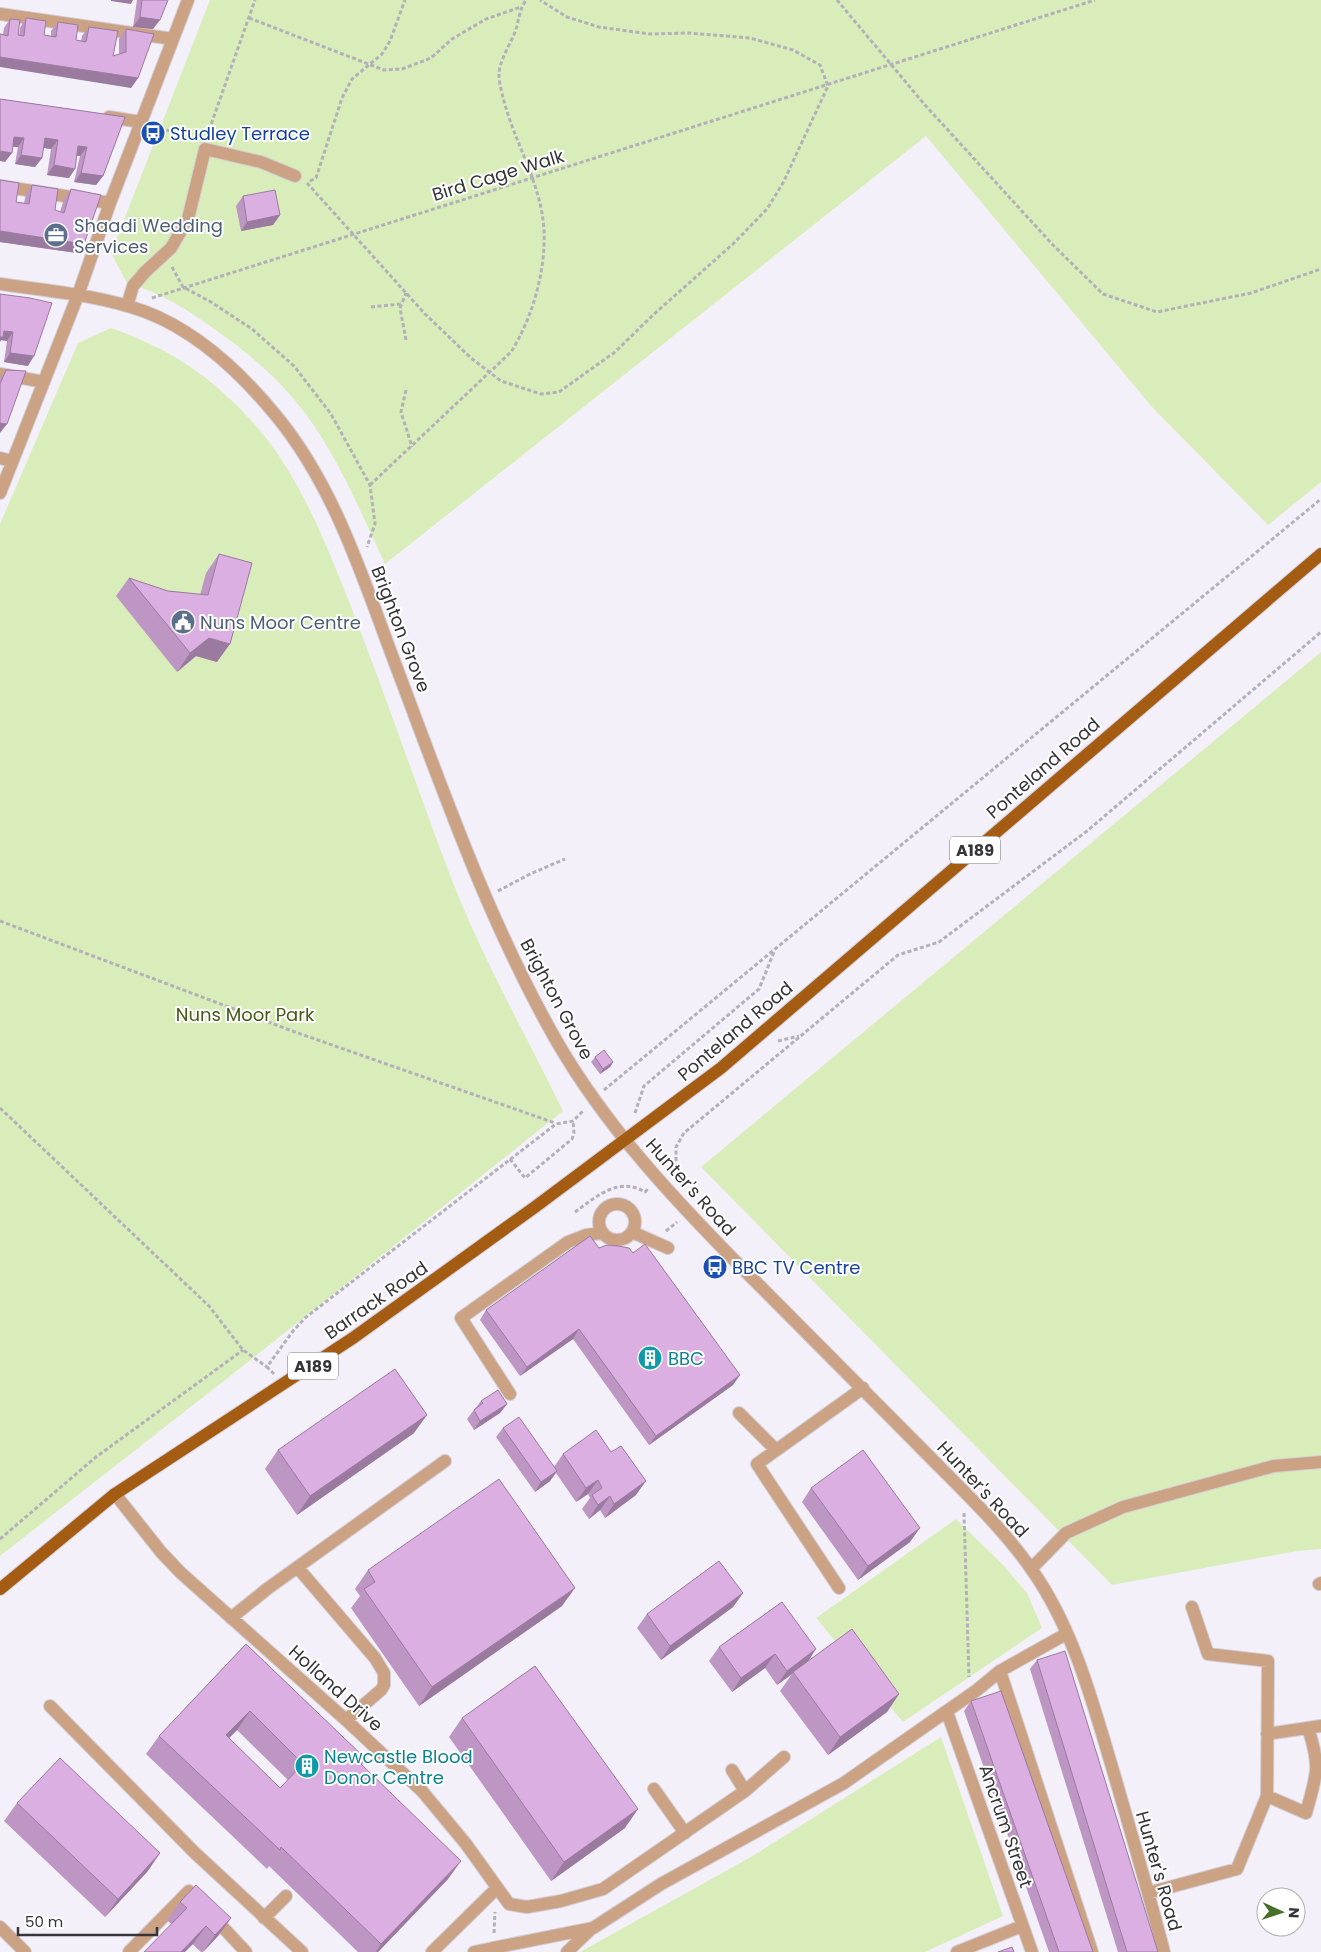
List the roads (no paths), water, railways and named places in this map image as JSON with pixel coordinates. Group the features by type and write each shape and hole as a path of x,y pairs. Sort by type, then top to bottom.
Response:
{"main road":[{"name":"Ponteland Road","path":"625,1141 722,1068 1321,554"},
{"name":"Barrack Road","path":"0,1590 115,1494 286,1384 361,1333 625,1141"}],"street":[{"path":"0,493 6,460 44,382 188,0"},
{"path":"0,14 173,39"},
{"path":"94,115 141,122"},
{"path":"127,306 134,286 145,272 166,252 180,234 188,219 206,146 261,162 295,176"},
{"path":"0,186 110,204"},
{"name":"Brighton Grove","path":"0,284 78,295 127,306 171,323 216,356 267,406 293,438 311,466 345,533 455,824 521,974 554,1037 594,1100 625,1141"},
{"path":"0,374 44,382"},
{"name":"Hunter's Road","path":"625,1141 689,1214 964,1492 1031,1569 1053,1606 1088,1690 1164,1952"},
{"path":"610,1204 622,1204 631,1210 635,1221 632,1232 623,1239 611,1240 602,1233 598,1222 601,1211 610,1204"},
{"path":"632,1232 668,1248"},
{"path":"510,1394 462,1318 568,1242 586,1235 602,1233"},
{"path":"839,1588 757,1464 863,1388"},
{"path":"739,1413 776,1450"},
{"path":"232,1618 445,1461"},
{"path":"1031,1569 1066,1532 1123,1507 1274,1466 1321,1462"},
{"name":"Holland Drive","path":"115,1494 161,1552 422,1791 466,1844 496,1889 509,1904 527,1906 560,1901 603,1889 745,1791 784,1757"},
{"path":"298,1568 363,1643 384,1673 384,1685 381,1690 346,1720"},
{"path":"1148,1893 1237,1869 1267,1796 1268,1661 1208,1654 1192,1607"},
{"path":"567,1952 593,1928 661,1884 844,1783 970,1696 1000,1671 1066,1634"},
{"path":"1000,1671 1092,1952"},
{"path":"50,1706 195,1853 302,1952"},
{"name":"Ancrum Street","path":"947,1712 1032,1952"},
{"path":"1267,1734 1315,1727 1319,1768 1306,1813 1267,1796"},
{"path":"732,1770 745,1791"},
{"path":"654,1789 685,1833"},
{"path":"432,1952 496,1889"},
{"path":"129,1952 189,1892 246,1952"},
{"path":"264,1918 286,1896"},
{"path":"957,1952 1022,1926"},
{"path":"0,1927 25,1952"},
{"path":"474,1952 494,1950 593,1928"}],"place":[{"name":"Studley Terrace","path":"153,133"},
{"name":"Shaadi Wedding Services","path":"56,235"},
{"name":"Nuns Moor Centre","path":"183,622"},
{"name":"BBC TV Centre","path":"715,1267"},
{"name":"BBC","path":"650,1358"},
{"name":"Newcastle Blood Donor Centre","path":"307,1766"}],"park label":[{"name":"Nuns Moor Park","path":"245,1014"}]}
